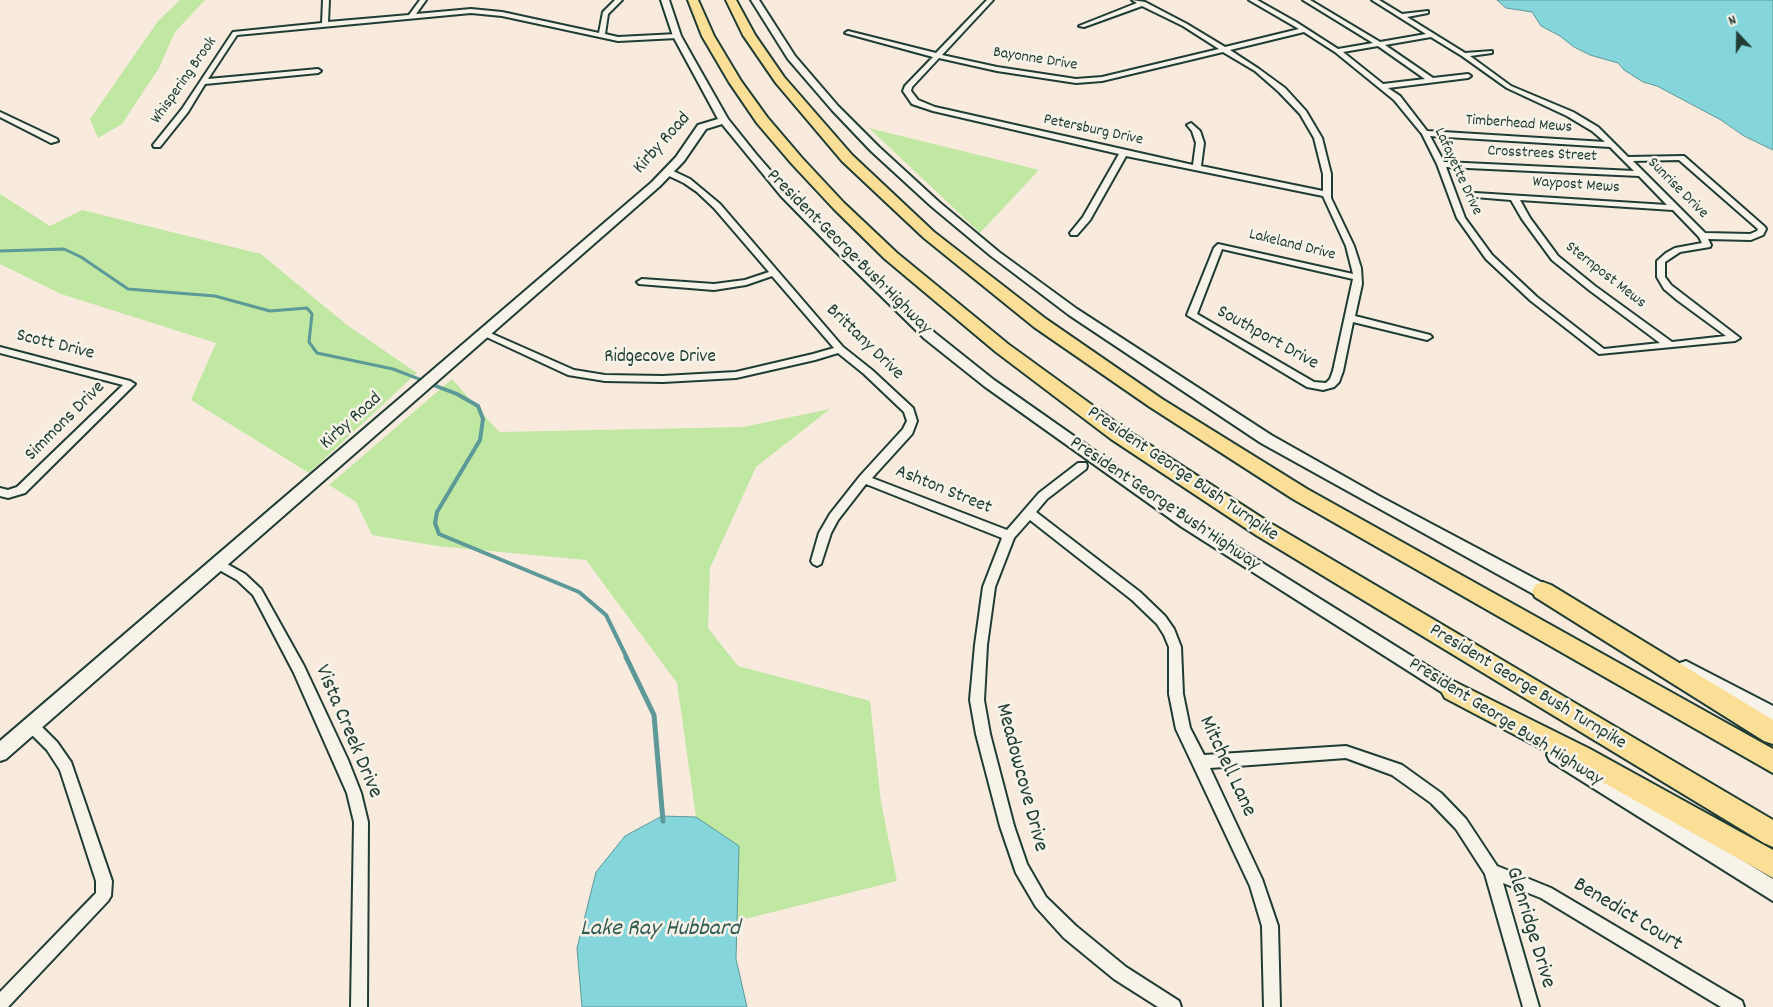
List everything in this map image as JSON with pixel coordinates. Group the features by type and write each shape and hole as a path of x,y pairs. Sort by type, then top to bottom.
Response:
{"highway":[{"name":"President George Bush Turnpike","path":"693,0 708,36 735,82 762,120 797,161 834,201 891,256 1002,348 1118,434 1263,530 1773,834"},
{"path":"731,0 749,35 780,80 847,158 929,235 1040,323 1156,404 1300,494 1773,762"},
{"path":"1543,592 1773,733"},
{"path":"1453,691 1581,757 1742,846 1773,866"}],"main road":[{"name":"President George Bush Highway","path":"665,0 670,36 724,120 784,194 930,336 989,383 1187,524 1773,891"},
{"path":"755,0 791,57 835,108 875,149 935,204 1073,312 1266,439 1374,500 1773,715"},
{"name":"Kirby Road","path":"0,753 445,366 485,334 668,172 680,159 702,126 724,120"}],"street":[{"path":"326,0 325,25 410,16 484,11 602,34 618,39 670,36"},
{"path":"410,16 423,0"},
{"path":"602,34 605,13 619,0"},
{"path":"938,56 990,0"},
{"name":"Lafayette Drive","path":"1252,0 1305,30 1337,51 1397,98 1425,133 1441,164 1461,218 1489,257 1534,300 1602,352"},
{"path":"1306,0 1379,44 1431,80"},
{"name":"Sunrise Drive","path":"1374,0 1464,55 1508,87 1583,121 1612,145 1703,236 1707,245 1678,250 1661,261 1661,277 1667,287 1680,298 1735,338 1602,352"},
{"path":"1082,26 1139,2 1185,25 1270,80 1303,113 1318,138 1323,152 1327,174 1326,194 1355,258 1357,284 1349,318 1427,337"},
{"path":"1401,16 1426,12"},
{"name":"Whispering Brook","path":"157,145 185,110 235,33 325,25"},
{"name":"Bayonne Drive","path":"848,33 938,56 1054,79 1089,81 1305,30"},
{"path":"1337,51 1433,35"},
{"path":"1464,55 1490,52"},
{"name":"Petersburg Drive","path":"938,56 909,86 907,91 910,97 922,106 1124,153 1326,194"},
{"path":"203,82 318,71"},
{"path":"1383,86 1468,76"},
{"path":"0,114 54,141"},
{"path":"1191,125 1196,131 1200,143 1197,168"},
{"name":"Timberhead Mews","path":"1425,133 1612,145"},
{"path":"1074,234 1087,218 1124,153"},
{"path":"1626,159 1681,158 1762,228 1760,233 1751,237 1703,236"},
{"name":"Crosstrees Street","path":"1441,164 1642,174"},
{"name":"Brittany Drive","path":"668,172 700,190 717,206 840,349 868,372 909,411 912,421 908,431 847,499 825,533 817,561"},
{"name":"Waypost Mews","path":"1475,195 1675,208"},
{"name":"Sternpost Mews","path":"1514,198 1526,219 1555,258 1584,282 1670,345"},
{"name":"Lakeland Drive","path":"1194,318 1192,315 1218,248 1221,246 1356,277"},
{"path":"642,282 714,287 746,282 773,272"},
{"name":"Southport Drive","path":"1194,318 1311,385 1323,387 1330,385 1334,380 1349,318"},
{"name":"Ridgecove Drive","path":"485,334 572,373 605,378 663,379 736,374 815,357 840,349"},
{"name":"Scott Drive","path":"0,350 130,384"},
{"name":"Simmons Drive","path":"0,492 8,494 21,490 130,384"},
{"name":"Meadowcove Drive","path":"1082,466 1043,496 1030,514 1009,536 989,587 981,645 978,700 983,734 1007,826 1022,868 1041,902 1070,932 1120,973 1173,1007"},
{"name":"Ashton Street","path":"864,479 1009,536"},
{"name":"Mitchell Lane","path":"1030,514 1136,596 1170,633 1175,647 1176,694 1183,730 1257,884 1270,926 1272,1007"},
{"name":"Vista Creek Drive","path":"218,564 241,577 257,592 267,608 299,670 354,793 361,822 359,1007"},
{"path":"0,1004 103,896 104,881 66,767 52,746 32,726"},
{"name":"Glenridge Drive","path":"1200,762 1346,752 1397,770 1436,798 1461,824 1492,871 1531,1007"},
{"name":"Benedict Court","path":"1492,871 1546,894 1736,1007"}],"green space":[{"path":"180,0 205,0 175,32 159,68 122,124 98,138 90,119 158,21"},
{"path":"869,128 1039,170 980,233"},
{"path":"0,194 50,226 82,210 261,254 347,325 417,373 309,473 191,400 216,343 61,294 0,264"},
{"path":"452,379 499,432 743,427 830,409 756,467 710,568 708,628 738,666 870,701 881,802 897,881 737,921 739,846 696,817 677,683 586,560 437,546 372,535 356,502 329,485"}],"water":[{"path":"1497,0 1773,0 1773,150 1744,136 1721,120 1657,86 1643,82 1624,70 1618,63 1590,55 1574,47 1560,36 1541,26 1532,12 1506,8"},
{"name":"Lake Ray Hubbard","path":"662,816 696,817 739,846 736,959 747,1007 582,1007 577,948 596,872 625,836"}],"waterway":[{"path":"0,251 64,249 81,257 128,289 215,296 270,311 307,308 312,314 309,342 317,353 393,369 432,384"},
{"path":"428,383 457,394 478,406 483,419 480,440 437,512 435,523 439,534 579,592 606,615 627,658"},
{"path":"626,657 654,715 663,821"}]}
